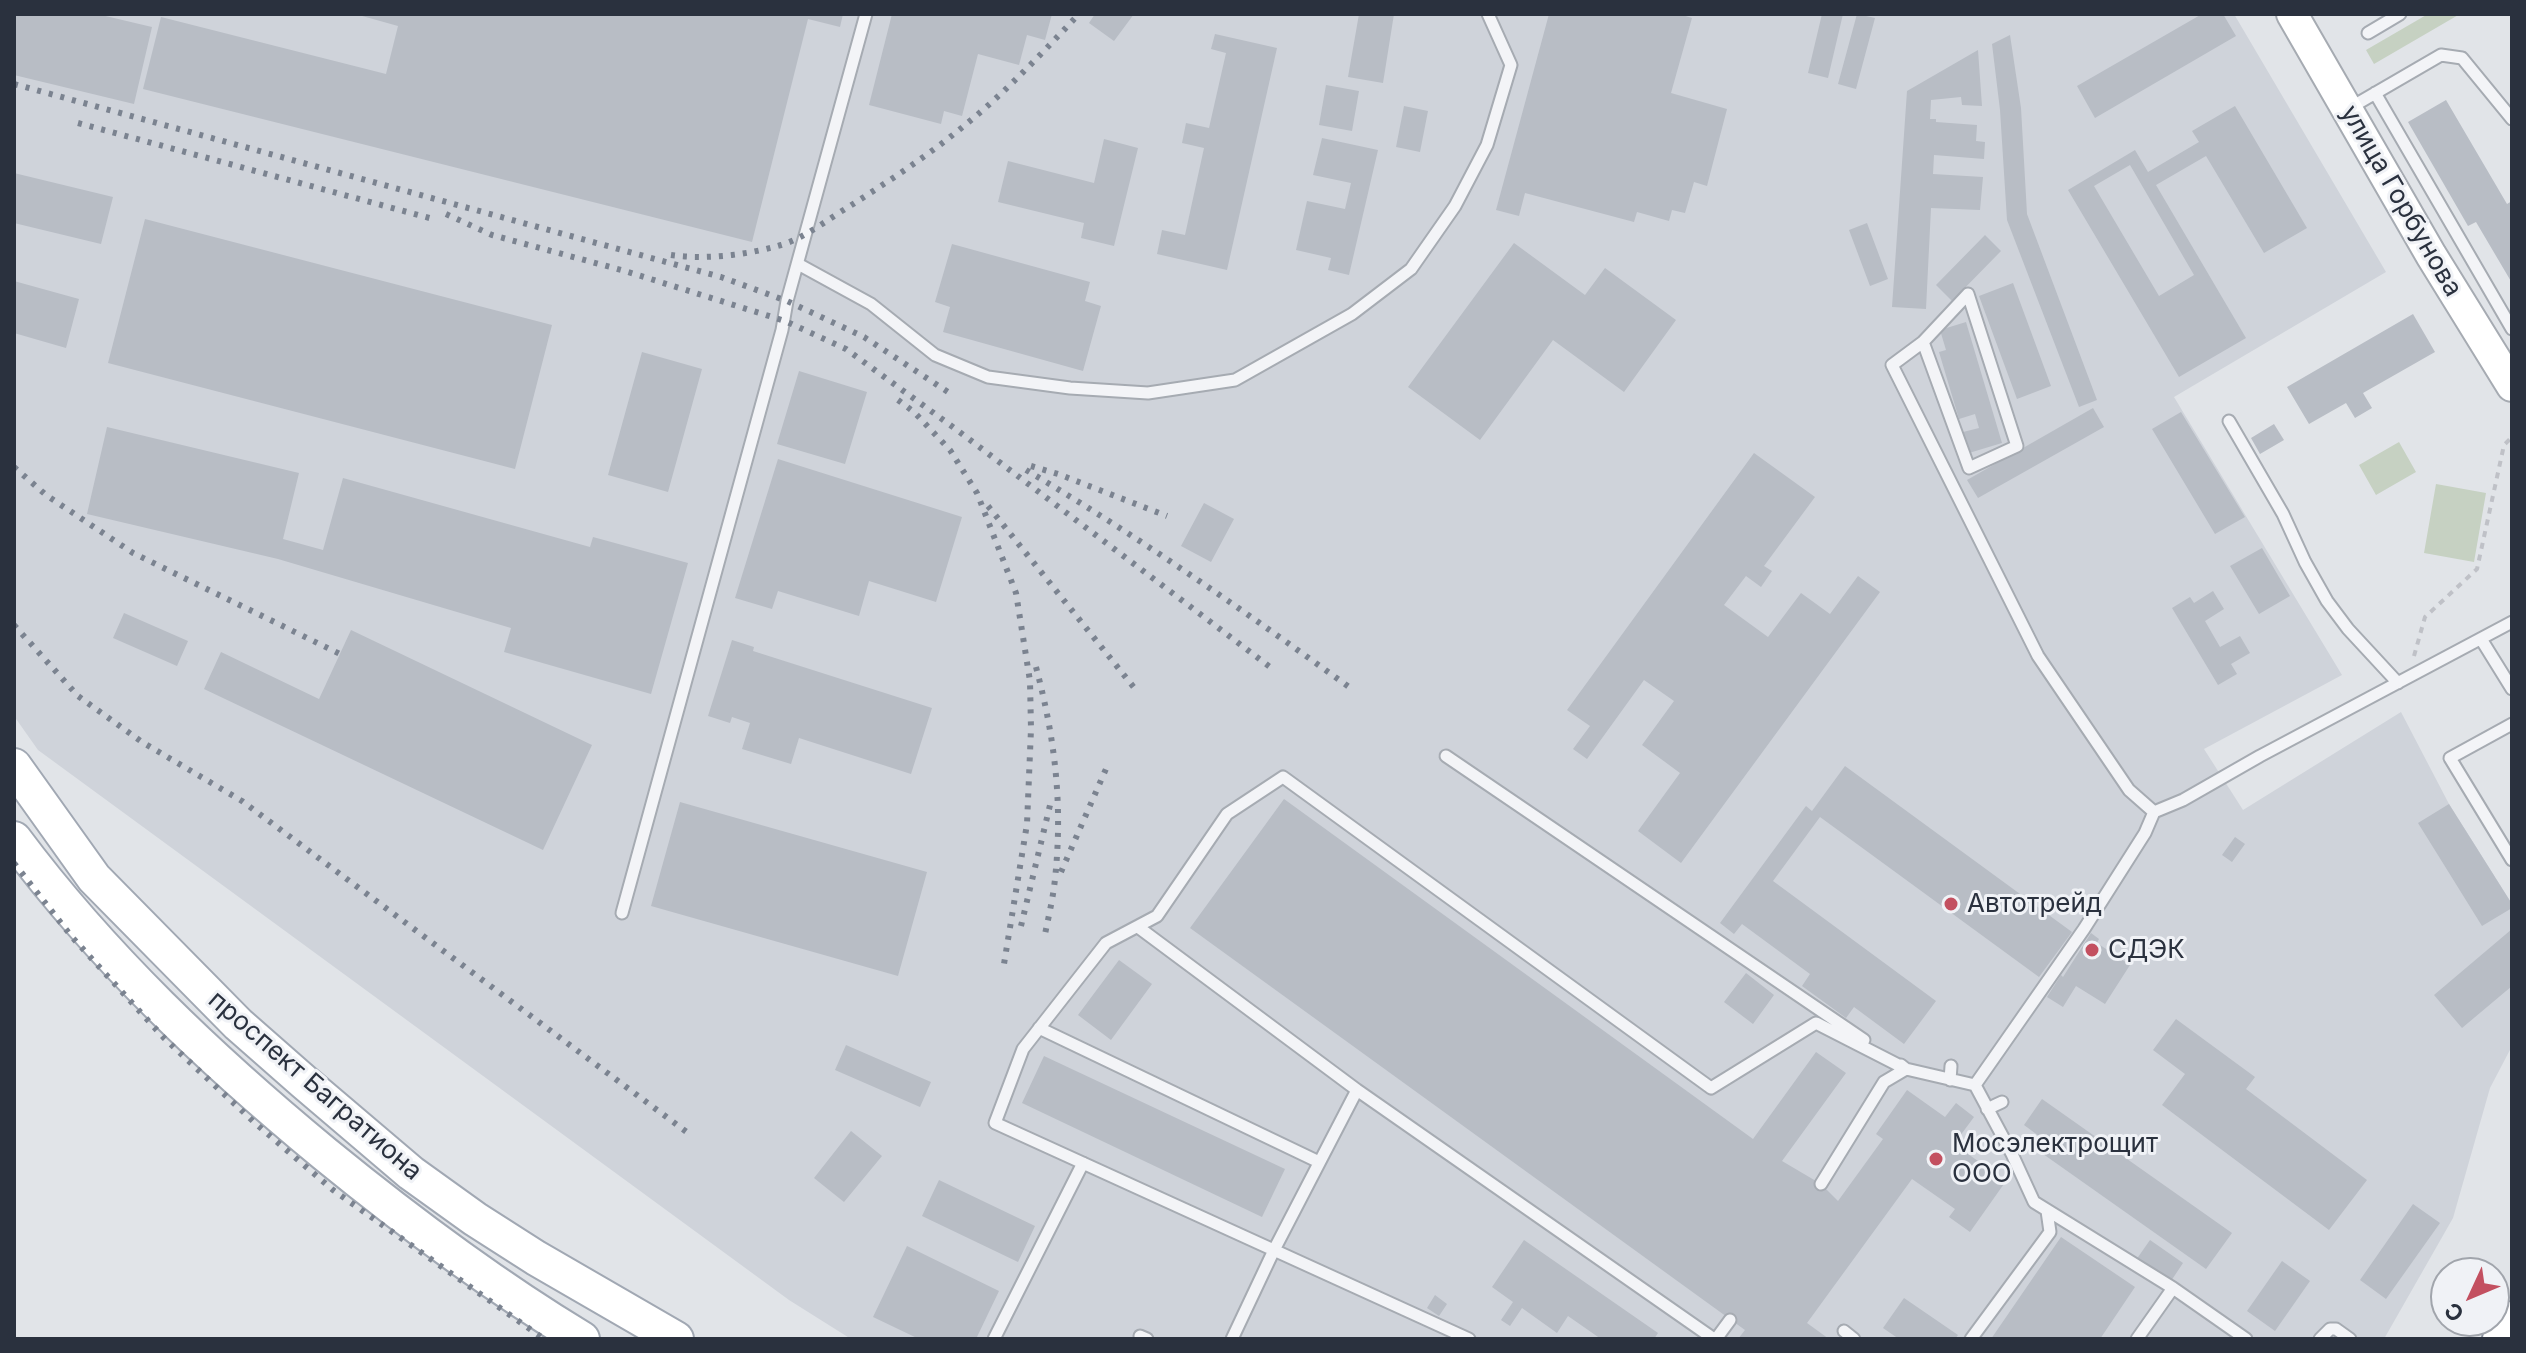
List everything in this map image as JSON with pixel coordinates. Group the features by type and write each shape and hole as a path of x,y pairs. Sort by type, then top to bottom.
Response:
{"highway":[{"path":"2502,1339 2512,1322"}],"main road":[{"name":"проспект Багратиона","path":"14,766 94,878 238,1024 304,1082 411,1173 475,1219 676,1339"},
{"name":"проспект Багратиона","path":"14,839 92,934 168,1015 276,1113 469,1266 582,1339"}],"street":[{"name":"улица Горбунова","path":"2292,14 2431,255 2512,386"},
{"path":"2502,1339 2512,1298"}],"lane":[{"path":"622,913 866,14"},
{"path":"798,264 871,304 935,355 988,377 1070,388 1148,393 1235,380 1352,314 1411,269 1455,206 1487,145 1511,65 1488,14"},
{"path":"2368,33 2400,14"},
{"path":"2347,109 2441,55 2462,58 2512,119"},
{"path":"2375,93 2512,329"},
{"path":"1923,342 1969,468 2017,446 1968,294 1923,342 1892,365 2038,656 2129,790 2154,812"},
{"path":"2229,421 2283,514 2327,601 2348,629 2398,683"},
{"path":"1975,1085 2084,929 2145,833 2154,812 2183,800 2512,622"},
{"path":"2481,639 2512,689"},
{"path":"2512,724 2450,758 2512,860"},
{"path":"1446,756 1906,1069"},
{"path":"1469,1339 995,1123 1023,1049 1106,943 1157,916 1227,814 1283,777 1711,1088 1816,1023 1906,1069 1975,1085"},
{"path":"1138,927 1357,1090 1715,1339 1730,1320"},
{"path":"1039,1028 1319,1162"},
{"path":"1950,1080 1951,1066"},
{"path":"1821,1184 1884,1082 1906,1069"},
{"path":"1975,1085 2034,1202 2173,1288 2246,1339"},
{"path":"1232,1339 1357,1090"},
{"path":"1987,1109 2002,1102"},
{"path":"994,1339 1083,1163"},
{"path":"1971,1339 2050,1232 2047,1211"},
{"path":"2137,1339 2173,1288"},
{"path":"2320,1339 2330,1329 2336,1329 2350,1339"}],"path":[{"path":"2412,662 2425,617 2477,569 2504,445 2512,437"}],"shaded area":[{"path":"14,14 2234,14 2386,272 2174,397 2342,675 2204,749 2243,810 2401,712 2449,804 2512,904 2512,1046 2490,1088 2453,1218 2384,1339 851,1339 789,1300 38,750 14,716"}],"green space":[{"path":"2428,14 2460,14 2374,64 2366,50"},
{"path":"2399,442 2416,472 2376,495 2359,465"},
{"path":"2436,484 2486,493 2474,562 2424,553"}],"building":[{"path":"14,14 97,14 152,27 134,104 14,75"},
{"path":"355,14 843,14 840,27 808,19 752,242 143,89 161,17 386,74 398,26"},
{"path":"892,14 1052,14 1045,40 1027,35 1019,65 978,54 962,116 944,111 941,124 869,105"},
{"path":"1095,14 1134,14 1114,41 1089,23"},
{"path":"1359,14 1394,14 1383,83 1348,77"},
{"path":"1549,14 1679,14 1692,18 1671,93 1727,109 1707,186 1694,182 1685,213 1672,210 1669,221 1637,212 1634,222 1525,193 1519,216 1496,210"},
{"path":"1822,14 1843,14 1828,78 1808,73"},
{"path":"1857,14 1875,18 1856,89 1838,84"},
{"path":"2202,14 2223,14 2236,36 2095,118 2077,86"},
{"path":"1215,34 1277,48 1227,270 1157,254 1162,230 1185,235 1204,148 1182,143 1186,123 1209,128 1226,53 1211,49"},
{"path":"2010,35 2021,108 2027,214 2097,400 2079,407 2007,220 1992,44"},
{"path":"1978,50 1982,106 1962,105 1961,97 1931,100 1930,119 1977,125 1976,141 1985,142 1984,159 1934,155 1933,174 1983,177 1980,210 1931,208 1926,309 1892,307 1907,91"},
{"path":"1326,85 1359,91 1352,131 1319,125"},
{"path":"2446,100 2507,204 2512,201 2512,283 2476,222 2468,226 2408,122"},
{"path":"1404,106 1428,111 1420,152 1396,147"},
{"path":"2235,106 2307,228 2264,253 2206,156 2156,185 2246,338 2179,377 2068,190 2135,150 2148,172 2199,142 2192,131","holes":["2130,165 2194,275 2159,296 2094,186"]},
{"path":"1322,138 1378,150 1349,275 1328,270 1331,258 1296,250 1307,201 1345,209 1351,183 1313,175"},
{"path":"1104,139 1138,148 1114,246 1081,238 1084,223 998,202 1008,161 1094,183"},
{"path":"14,173 113,197 101,244 14,223"},
{"path":"145,219 552,325 515,469 108,363"},
{"path":"1867,223 1888,279 1870,286 1849,230"},
{"path":"1985,235 2001,251 1952,301 1936,285"},
{"path":"1514,243 1585,295 1605,268 1676,320 1624,392 1553,340 1480,440 1408,387"},
{"path":"952,244 1090,282 1085,301 1101,306 1083,371 943,332 950,307 935,302"},
{"path":"14,281 79,299 66,348 14,333"},
{"path":"2013,283 2051,386 2017,399 1979,296"},
{"path":"2413,314 2435,352 2363,393 2372,408 2355,418 2346,403 2309,424 2287,387"},
{"path":"1966,322 2002,443 1969,453 1963,432 1979,428 1975,414 1959,419 1939,352 1946,350 1940,330"},
{"path":"642,352 702,369 668,492 608,475"},
{"path":"799,371 867,392 845,464 777,444"},
{"path":"2093,408 2104,427 1978,498 1967,480"},
{"path":"2181,412 2245,517 2215,534 2152,429"},
{"path":"2274,424 2284,440 2260,454 2251,438"},
{"path":"107,427 299,473 283,539 323,550 343,478 590,547 593,537 688,563 651,694 504,652 511,628 278,559 87,514"},
{"path":"1754,453 1815,497 1764,566 1772,571 1761,587 1746,576 1724,605 1768,637 1801,593 1830,614 1858,576 1880,592 1681,863 1638,831 1680,773 1642,745 1674,701 1644,680 1587,759 1573,749 1590,726 1567,710"},
{"path":"778,459 962,517 936,602 869,581 859,616 778,591 772,609 735,598"},
{"path":"1204,503 1234,519 1211,562 1181,546"},
{"path":"2262,548 2290,596 2259,614 2230,566"},
{"path":"2213,591 2224,609 2205,621 2220,647 2240,636 2250,653 2231,664 2237,674 2218,685 2172,608 2190,597 2194,603"},
{"path":"124,613 188,641 177,666 113,638"},
{"path":"351,630 592,745 543,850 204,689 221,652 319,699"},
{"path":"732,640 754,647 753,651 932,708 911,774 799,738 791,764 742,749 750,723 732,717 730,723 708,716"},
{"path":"1845,766 2072,932 2039,977 1820,817 1773,881 1936,1001 1904,1044 1854,1007 1846,1018 1802,986 1810,974 1742,924 1734,934 1720,923 1806,806 1812,811"},
{"path":"1284,799 1753,1139 1816,1052 1846,1073 1782,1161 1821,1184 1838,1201 1883,1139 1876,1134 1907,1090 1945,1117 1956,1103 1974,1117 1954,1144 2006,1181 1970,1232 1949,1217 1955,1209 1912,1179 1807,1323 1829,1339 1738,1339 1745,1330 1190,928"},
{"path":"680,802 927,872 898,976 651,906"},
{"path":"2449,804 2512,904 2512,908 2482,926 2418,823"},
{"path":"2235,837 2245,844 2232,862 2222,855"},
{"path":"2512,929 2512,986 2462,1028 2434,995"},
{"path":"2091,933 2099,939 2097,943 2130,965 2105,1004 2076,986 2063,1007 2047,997"},
{"path":"1119,960 1152,984 1111,1040 1078,1015"},
{"path":"1746,973 1774,995 1753,1024 1724,1002"},
{"path":"2176,1019 2255,1077 2246,1089 2367,1180 2329,1230 2162,1105 2185,1074 2153,1050"},
{"path":"846,1045 931,1082 920,1107 835,1070"},
{"path":"1044,1056 1285,1169 1262,1217 1022,1103"},
{"path":"2042,1099 2232,1233 2206,1269 2036,1149 2043,1139 2024,1125"},
{"path":"851,1131 882,1156 844,1202 814,1178"},
{"path":"939,1180 1035,1226 1018,1262 922,1216"},
{"path":"2413,1204 2440,1223 2386,1299 2360,1280"},
{"path":"2061,1237 2135,1287 2100,1339 1991,1339"},
{"path":"1524,1240 1658,1333 1654,1339 1601,1339 1568,1316 1557,1333 1522,1308 1510,1326 1501,1320 1513,1302 1492,1287"},
{"path":"2150,1240 2183,1263 2169,1284 2136,1260"},
{"path":"907,1246 999,1291 976,1339 919,1339 873,1317"},
{"path":"2282,1261 2310,1281 2275,1331 2247,1311"},
{"path":"1435,1295 1447,1304 1439,1316 1427,1308"},
{"path":"1904,1298 1958,1335 1955,1339 1899,1339 1883,1328"}],"railway":[{"path":"671,255 712,257 740,254 781,245 808,233 951,136 1010,85 1079,14"},
{"path":"14,84 721,277 787,301 864,337 948,392"},
{"path":"78,123 433,219"},
{"path":"446,214 492,235 625,271 785,321 846,349 1274,670"},
{"path":"898,400 914,412 950,450 977,493 1016,593 1030,681 1031,729 1027,824 1004,964"},
{"path":"1031,466 1167,516"},
{"path":"14,467 46,495 133,553 340,654"},
{"path":"1026,470 1190,575 1349,687"},
{"path":"988,506 1136,690"},
{"path":"14,625 78,696 142,742 242,801 688,1133"},
{"path":"1036,667 1048,720 1058,798 1055,879 1044,939"},
{"path":"1061,872 1109,762"},
{"path":"1021,926 1051,801"},
{"path":"14,863 72,937 164,1038 255,1123 333,1190 544,1339"}],"place":[{"name":"Автотрейд","path":"1951,904"},
{"name":"СДЭК","path":"2092,950"},
{"name":"Мосэлектрощит ООО","path":"1936,1159"}]}
